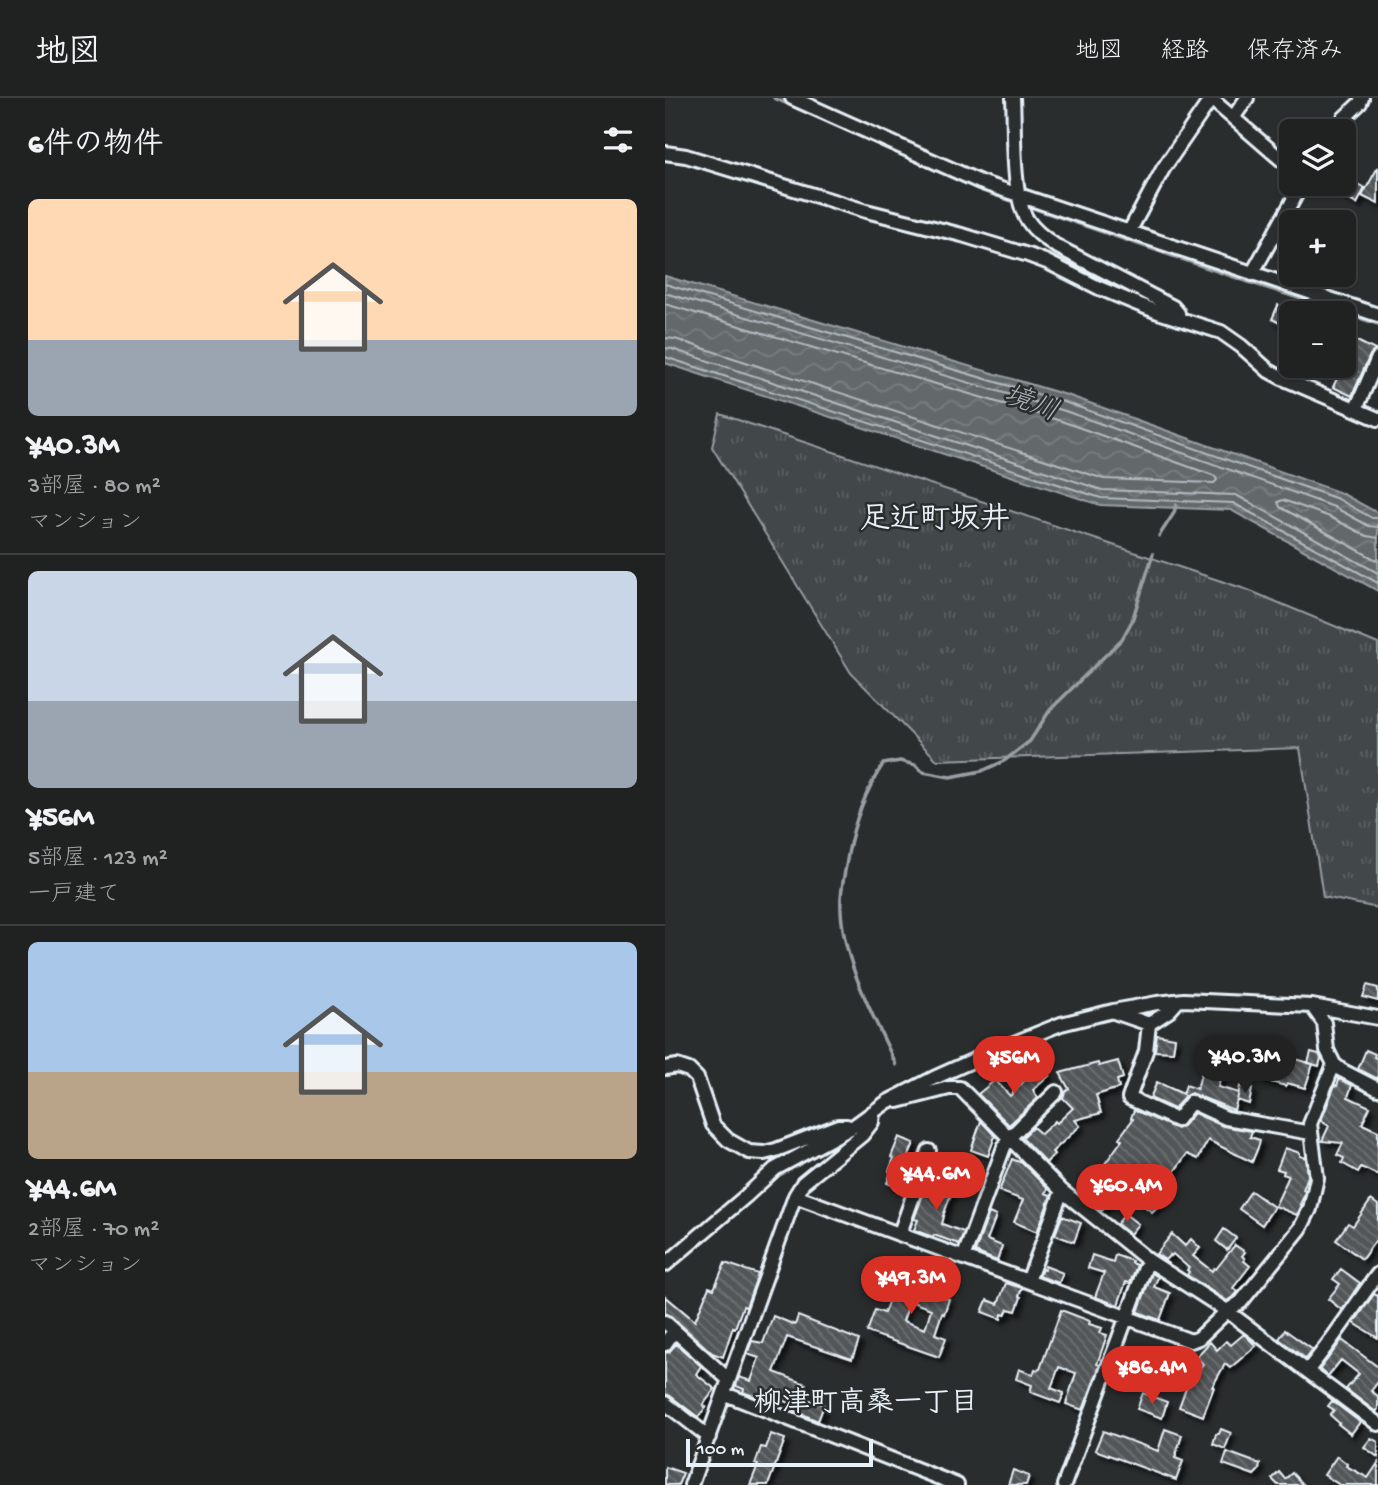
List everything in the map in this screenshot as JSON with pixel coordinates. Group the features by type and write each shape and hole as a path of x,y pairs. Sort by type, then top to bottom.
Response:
{"street":[{"path":"792,98 979,182 1378,315"},
{"path":"1013,98 1017,195 1028,222 1044,238 1173,307 1179,319"},
{"path":"1129,232 1164,169 1211,98 1279,158"},
{"path":"1233,118 1247,98"},
{"path":"1343,119 1362,98"},
{"path":"665,153 686,156 866,212 962,235 1028,255 1111,293 1221,332 1269,371 1378,419"},
{"path":"1252,274 1295,196"},
{"path":"1356,409 1378,358"},
{"path":"1149,1024 1169,1011 1178,1001"},
{"path":"665,1265 775,1168 854,1126 887,1102 935,1078 1061,1024 1113,1011 1178,1001 1312,1006 1378,1018"},
{"path":"1312,1006 1324,1023 1327,1050 1334,1063 1341,1070 1378,1089"},
{"path":"1113,1011 1149,1024"},
{"path":"1149,1024 1146,1051 1129,1098 1177,1119 1191,1102 1226,1118 1311,1133"},
{"path":"795,1196 1191,1341 1199,1338 1227,1311 1241,1302 1300,1229 1310,1209 1317,1178 1310,1124 1334,1063"},
{"path":"665,1068 677,1066 689,1070 697,1079 713,1125 728,1140 749,1152 764,1153 838,1126 854,1126"},
{"path":"887,1102 960,1088 1062,1191 1148,1260 1227,1311 1378,1424"},
{"path":"964,1256 1009,1138 1056,1092"},
{"path":"691,1485 795,1196 803,1183 862,1135 873,1122 873,1112"},
{"path":"900,1233 929,1151"},
{"path":"1028,1281 1062,1191"},
{"path":"1064,1485 1148,1260"},
{"path":"1307,1371 1378,1274"},
{"path":"665,1344 670,1326 729,1380"},
{"path":"725,1394 957,1485"},
{"path":"665,1403 709,1437"}],"green space":[{"path":"720,414 1248,590 1378,644 1378,908 1323,897 1300,748 937,760 851,673 712,447"}],"water":[{"name":"境川","path":"665,276 1070,396 1341,493 1378,513 1378,591 1231,510 1100,505 665,363"}],"building":[{"path":"1378,167 1378,204 1362,196"},
{"path":"1356,184 1365,188 1357,204 1341,196 1356,196"},
{"path":"1278,305 1279,323 1272,319"},
{"path":"1356,340 1375,350 1370,355 1352,396 1333,387 1337,378 1356,378"},
{"path":"1367,985 1378,988 1378,1001 1363,997"},
{"path":"1157,1035 1175,1038 1173,1052 1155,1051"},
{"path":"1366,1050 1375,1054 1374,1057 1378,1059 1378,1079 1358,1069"},
{"path":"1311,1052 1319,1054 1319,1066 1308,1063"},
{"path":"1277,1054 1313,1064 1305,1088 1260,1079 1263,1069 1272,1072"},
{"path":"1205,1060 1224,1066 1218,1087 1239,1093 1234,1110 1191,1093 1174,1109 1150,1098 1157,1082 1183,1094 1186,1085 1197,1089"},
{"path":"1118,1061 1123,1078 1117,1080 1119,1088 1096,1095 1101,1113 1075,1120 1080,1126 1052,1152 1054,1154 1046,1163 1022,1138 1033,1127 1041,1134 1073,1108 1063,1098 1069,1089 1060,1073"},
{"path":"1038,1063 1049,1076 1033,1090 1038,1098 1009,1125 978,1094 995,1080 1010,1096"},
{"path":"1339,1079 1352,1085 1348,1097 1370,1107 1362,1124 1378,1131 1378,1175 1361,1167 1358,1172 1342,1163 1344,1158 1337,1155 1343,1143 1322,1141 1329,1126 1321,1121"},
{"path":"1240,1086 1252,1089 1249,1104 1237,1100"},
{"path":"1134,1110 1177,1129 1194,1113 1223,1126 1252,1131 1250,1137 1260,1140 1259,1145 1252,1162 1208,1140 1198,1159 1187,1154 1160,1191 1167,1197 1152,1212 1099,1172 1122,1140 1119,1138 1133,1119"},
{"path":"981,1121 995,1136 988,1156 971,1150"},
{"path":"899,1137 914,1143 903,1169 912,1173 906,1190 887,1183 894,1158 891,1157"},
{"path":"1285,1148 1306,1158 1308,1176 1297,1215 1275,1206 1289,1176 1277,1169"},
{"path":"1012,1159 1022,1163 1048,1189 1045,1193 1051,1195 1037,1232 1014,1222 1023,1200 999,1191"},
{"path":"929,1179 954,1186 942,1224 964,1232 959,1244 914,1230 918,1220 914,1219"},
{"path":"1094,1188 1110,1201 1101,1211 1086,1199"},
{"path":"1251,1191 1274,1207 1262,1225 1239,1209"},
{"path":"1371,1200 1378,1205 1378,1237 1362,1259 1336,1240 1348,1223 1353,1226"},
{"path":"989,1213 996,1216 987,1240 1002,1246 997,1261 975,1252"},
{"path":"1125,1214 1138,1224 1130,1234 1117,1224"},
{"path":"1062,1216 1081,1223 1074,1242 1055,1235"},
{"path":"1224,1229 1236,1238 1227,1250 1216,1241"},
{"path":"1172,1234 1185,1246 1191,1239 1200,1248 1193,1256 1212,1271 1235,1245 1245,1252 1242,1256 1250,1266 1233,1288 1238,1292 1227,1301 1187,1275 1189,1268 1173,1254 1165,1260 1156,1254"},
{"path":"1092,1255 1113,1262 1115,1255 1137,1265 1130,1283 1126,1282 1118,1305 1095,1297 1104,1273 1088,1268"},
{"path":"725,1263 758,1274 746,1307 743,1306 735,1328 733,1327 723,1357 712,1353 665,1313 665,1296 695,1321 709,1287 714,1289"},
{"path":"1045,1266 1063,1273 1059,1283 1039,1276"},
{"path":"901,1267 913,1271 910,1279 918,1281 915,1287 949,1299 935,1334 946,1338 939,1357 867,1332 875,1310 884,1313","holes":["910,1301 931,1309 925,1329 903,1321"]},
{"path":"1341,1269 1360,1283 1342,1310 1328,1299 1340,1284 1333,1279"},
{"path":"1152,1273 1158,1277 1154,1287 1170,1293 1160,1320 1138,1312"},
{"path":"1006,1283 1022,1288 1016,1311 1008,1309 1001,1319 982,1312 987,1300 998,1304"},
{"path":"1374,1294 1378,1296 1378,1338 1354,1323"},
{"path":"1061,1310 1090,1321 1089,1324 1102,1328 1100,1333 1107,1335 1097,1364 1100,1365 1083,1410 1066,1404 1076,1373 1059,1367 1051,1388 1064,1393 1060,1403 1030,1392 1032,1385 1016,1379 1019,1369 1033,1375 1035,1369 1040,1369"},
{"path":"773,1316 795,1325 798,1316 859,1340 852,1359 787,1337 774,1372 806,1384 801,1397 824,1405 818,1421 793,1410 795,1405 766,1394 764,1400 743,1392 744,1389 736,1386 739,1377 751,1381 759,1358 747,1354 752,1341 763,1343"},
{"path":"1285,1330 1313,1350 1306,1359 1279,1339"},
{"path":"1244,1334 1256,1346 1230,1368 1225,1364 1212,1387 1203,1416 1179,1407 1189,1380 1203,1364 1196,1357 1210,1342 1217,1350 1226,1341 1231,1345"},
{"path":"1342,1340 1378,1367 1378,1382 1371,1391 1378,1396 1376,1412 1346,1389 1359,1374 1341,1360 1328,1376 1320,1369"},
{"path":"676,1344 701,1366 696,1374 715,1389 698,1417 665,1394 665,1353"},
{"path":"1138,1356 1149,1360 1140,1382 1119,1374 1125,1361 1135,1365"},
{"path":"1143,1393 1167,1402 1162,1418 1137,1409"},
{"path":"1332,1401 1360,1422 1351,1434 1330,1415 1334,1410 1328,1406"},
{"path":"1165,1429 1182,1435 1175,1458 1183,1461 1176,1480 1095,1450 1103,1431 1158,1451"},
{"path":"1221,1429 1231,1433 1225,1449 1213,1444"},
{"path":"771,1434 785,1439 768,1485 750,1485 758,1465 755,1464 761,1447 766,1448"},
{"path":"1371,1438 1378,1442 1378,1457 1364,1447"},
{"path":"1227,1452 1260,1464 1259,1470 1254,1475 1223,1464"},
{"path":"1337,1456 1346,1466 1368,1478 1378,1463 1378,1485 1340,1485 1324,1475"},
{"path":"665,1467 683,1473 678,1485 665,1485"},
{"path":"1013,1470 1029,1476 1026,1485 1008,1485"},
{"path":"1279,1472 1285,1479 1292,1473 1303,1485 1278,1485 1272,1479"}],"waterway":[{"path":"774,98 980,190 1012,201"},
{"path":"1027,206 1378,324"},
{"path":"1159,536 1176,505"},
{"path":"896,1065 851,962 842,918 842,892 850,842 871,785 883,764 900,761 915,765 923,772 950,777 982,771 1004,761 1030,741 1050,710 1122,639 1132,621 1153,554"}],"district":[{"name":"足近町坂井","path":"935,517"},
{"name":"柳津町高桑一丁目","path":"866,1400"}]}
